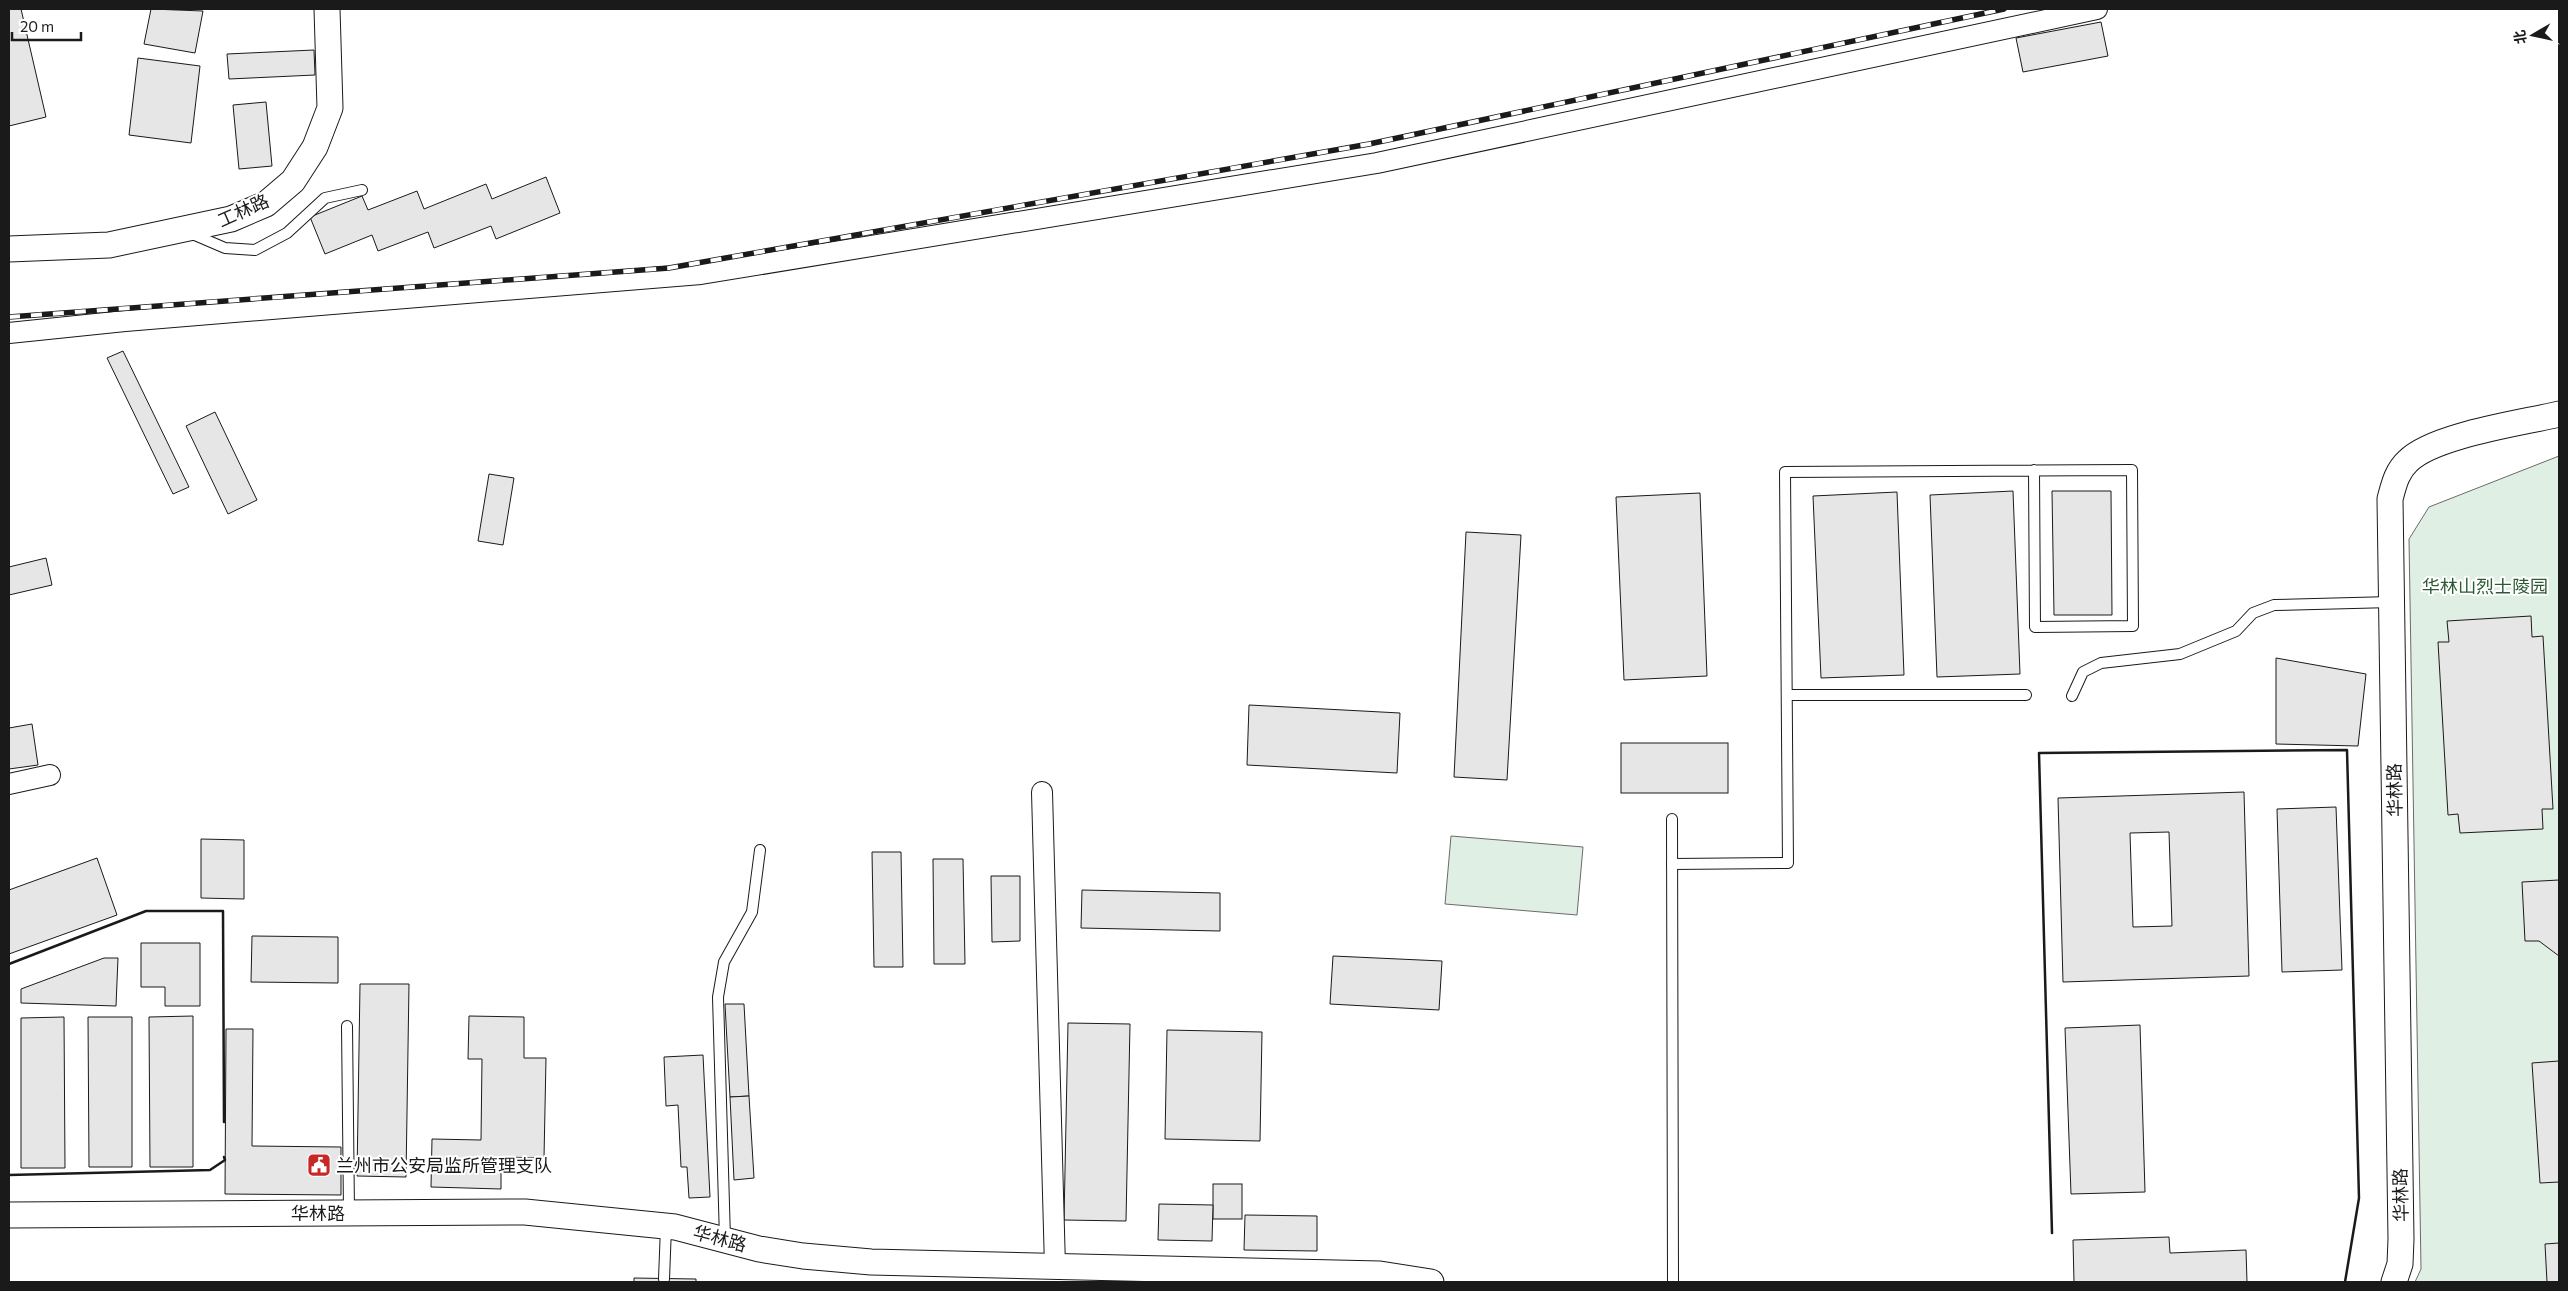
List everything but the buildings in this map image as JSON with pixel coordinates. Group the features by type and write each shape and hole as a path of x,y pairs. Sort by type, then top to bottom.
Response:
{"street":[{"name":"工林路","path":"9,250 109,245 185,231 231,219 266,204 293,181 315,147 330,108 327,9"},
{"path":"9,333 125,321 701,274 1377,163 2096,9"},
{"name":"华林路","path":"2394,1282 2400,1264 2401,1239 2390,499 2395,478 2408,461 2422,450 2459,438 2559,414"},
{"path":"9,784 50,776"},
{"path":"1042,792 1054,1266"},
{"name":"华林路","path":"9,1215 525,1212 666,1226 803,1256 870,1262 1380,1274 1431,1282"}],"lane":[{"path":"185,231 225,248 255,250 287,233 325,198 362,190"},
{"path":"1672,864 1788,863 1785,472 2034,470 2132,470 2133,626 2035,626 2034,470"},
{"path":"2072,696 2083,672 2101,662 2180,654 2236,631 2254,612 2274,605 2392,602"},
{"path":"1787,695 2026,695"},
{"path":"1672,819 1673,1282"},
{"path":"725,1240 718,997 724,962 752,912 760,850"},
{"path":"347,1026 349,1213"},
{"path":"664,1279 666,1226"}],"green space":[{"name":"华林山烈士陵园","path":"2559,456 2559,1282 2415,1282 2421,1269 2409,539 2429,507"},
{"path":"1451,836 1583,847 1577,915 1445,904"}],"railway":[{"path":"9,317 669,268 1369,144 2004,9"}],"wall":[{"path":"2052,1233 2039,753 2347,750 2359,1198 2345,1282"},
{"path":"9,964 146,911 223,911 224,1122"},
{"path":"9,1175 210,1170 225,1160 224,1157"}],"place":[{"name":"兰州市公安局监所管理支队","path":"319,1165"}]}
